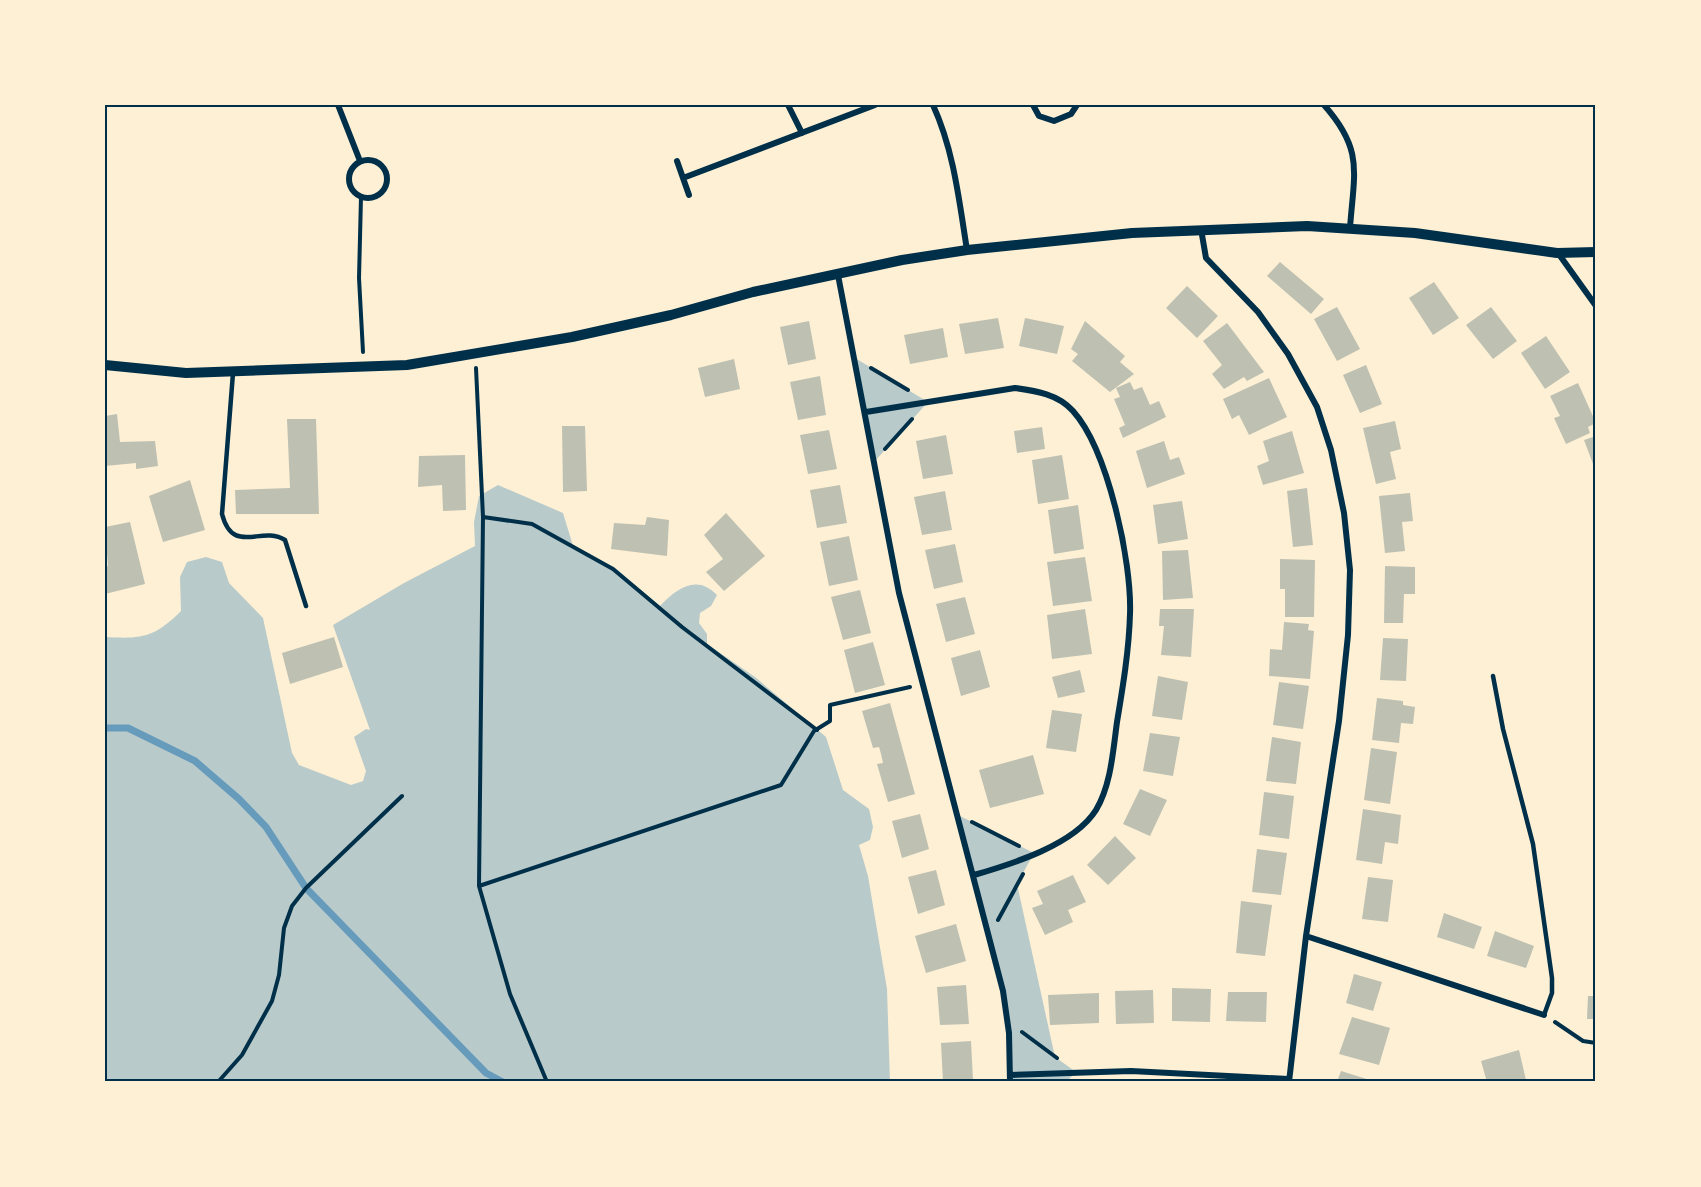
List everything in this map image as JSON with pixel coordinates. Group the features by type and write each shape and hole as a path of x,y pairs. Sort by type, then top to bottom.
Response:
{"street":[{"path":"338,105 360,161"},
{"path":"788,105 802,133"},
{"path":"683,178 875,105"},
{"path":"933,105 945,133 953,161 967,250"},
{"path":"1033,105 1039,116 1054,122 1071,114 1077,105"},
{"path":"1324,105 1347,133 1353,149 1350,228"},
{"path":"360,161 379,162 388,178 385,190 374,198 362,197 352,189 349,176 360,161"},
{"path":"677,161 689,195"},
{"path":"105,365 186,373 232,373 408,365 475,355 671,315 753,292 902,260 967,250 1132,233 1264,226 1350,228 1415,233 1557,253 1596,252"},
{"path":"838,275 899,593 1003,991 1010,1078 1076,1072 1178,1072 1288,1080 1306,936 1339,721 1348,635 1350,570 1344,513 1331,450 1317,407 1288,354 1270,328 1206,258 1201,229"},
{"path":"1557,253 1596,306"},
{"path":"866,412 1015,388 1039,391 1057,399 1072,410 1087,431 1102,468 1117,516 1128,576 1130,612 1124,682 1106,789 1095,810 1080,829 1058,843 974,874"},
{"path":"1306,936 1544,1015"}],"lane":[{"path":"232,373 222,514 225,527 234,536 249,538 276,535 285,540 306,606"},
{"path":"1493,675 1503,729 1533,844 1552,978 1552,993 1544,1015"}],"path":[{"path":"362,197 359,278 364,367"},
{"path":"475,355 483,517 479,886 510,994 548,1082"},
{"path":"483,517 532,524 613,569 682,627 817,730"},
{"path":"479,886 781,784 817,730 830,722 830,705 922,684"},
{"path":"218,1082 224,1080 258,1030 272,1001 284,928 292,906 306,888 402,796"},
{"path":"1544,1015 1583,1041 1596,1043"},
{"path":"1007,1021 1076,1072"}],"shaded area":[{"path":"855,358 928,402 875,461"},
{"path":"498,485 563,513 574,549 614,567 660,606 673,594 687,586 702,585 710,589 717,595 711,606 700,613 699,623 707,634 707,644 755,677 826,737 843,790 869,809 873,827 870,840 859,845 868,876 887,989 890,1082 105,1082 105,637 138,637 163,627 181,611 180,577 187,562 206,557 222,562 229,583 263,618 292,753 299,765 351,785 363,781 366,771 354,737 366,729 370,730 333,625 404,583 475,546 474,522 479,496"},
{"path":"958,815 1034,853 1017,884 1055,1057 1076,1072 1066,1082 1010,1082 1003,991"}],"building":[{"path":"1280,262 1324,299 1311,314 1267,276"},
{"path":"1434,282 1459,318 1433,335 1409,298"},
{"path":"1187,286 1218,316 1197,338 1166,308"},
{"path":"1337,307 1360,349 1337,361 1314,319"},
{"path":"1491,307 1517,341 1493,359 1466,325"},
{"path":"998,318 1004,348 965,354 959,324"},
{"path":"1025,318 1064,326 1057,354 1019,346"},
{"path":"809,321 816,359 788,365 780,327"},
{"path":"1085,321 1125,356 1120,362 1134,374 1110,392 1072,361 1078,354 1071,349"},
{"path":"1227,323 1264,372 1247,381 1244,377 1224,389 1212,374 1222,365 1203,341"},
{"path":"943,328 948,357 910,364 904,335"},
{"path":"1546,336 1570,372 1545,389 1521,353"},
{"path":"734,359 740,389 705,397 698,368"},
{"path":"1366,365 1382,404 1360,413 1343,375"},
{"path":"820,376 826,415 798,420 790,382"},
{"path":"1269,378 1287,417 1249,435 1239,415 1232,419 1223,399"},
{"path":"1130,382 1134,390 1142,387 1150,405 1159,401 1166,417 1123,438 1119,428 1125,425 1114,399 1120,397 1116,388"},
{"path":"1578,383 1596,423 1588,427 1590,433 1566,444 1554,418 1560,416 1550,396"},
{"path":"117,414 120,442 155,441 158,466 136,469 136,463 105,466 105,416"},
{"path":"287,419 316,419 319,514 236,514 235,490 290,488"},
{"path":"1395,421 1401,449 1390,452 1396,479 1376,484 1363,428"},
{"path":"562,426 585,426 587,491 563,492"},
{"path":"1042,427 1045,449 1017,453 1014,431"},
{"path":"829,430 837,469 808,474 800,435"},
{"path":"1292,431 1304,473 1263,485 1257,466 1269,461 1263,441"},
{"path":"946,435 953,474 923,479 916,441"},
{"path":"1596,436 1596,472 1584,440"},
{"path":"1164,441 1170,460 1179,457 1185,474 1147,488 1136,451"},
{"path":"465,455 466,510 443,511 442,485 418,487 419,456"},
{"path":"1062,455 1069,499 1038,504 1032,460"},
{"path":"190,480 205,530 163,542 149,496"},
{"path":"840,485 847,523 817,528 810,490"},
{"path":"1307,488 1313,545 1293,547 1287,491"},
{"path":"945,491 952,530 922,535 914,497"},
{"path":"1410,493 1413,521 1402,522 1405,551 1385,553 1379,496"},
{"path":"1182,501 1188,539 1158,544 1153,505"},
{"path":"1078,505 1084,549 1054,554 1048,510"},
{"path":"726,513 765,556 724,591 706,572 723,559 704,535"},
{"path":"647,517 669,520 667,556 611,549 614,523 645,525"},
{"path":"130,522 145,584 105,594 105,567 108,566 105,527"},
{"path":"849,536 858,580 829,586 820,542"},
{"path":"955,544 963,582 934,589 925,550"},
{"path":"1188,550 1193,598 1163,600 1162,551"},
{"path":"1085,557 1092,601 1053,606 1047,562"},
{"path":"1280,559 1315,560 1314,617 1285,617 1285,589 1280,589"},
{"path":"1385,566 1415,567 1415,594 1404,594 1403,623 1384,623"},
{"path":"860,590 871,633 843,640 831,597"},
{"path":"965,597 975,634 946,642 936,604"},
{"path":"1085,609 1092,654 1052,659 1047,615"},
{"path":"1160,609 1194,609 1191,657 1161,655 1164,626 1159,626"},
{"path":"1284,622 1309,624 1308,630 1314,631 1310,679 1269,676 1270,649 1282,650"},
{"path":"334,637 343,667 290,684 282,653"},
{"path":"1383,638 1408,639 1406,681 1380,680"},
{"path":"873,642 885,685 855,693 844,650"},
{"path":"980,650 990,687 961,696 951,658"},
{"path":"1080,670 1085,692 1058,698 1052,677"},
{"path":"1158,676 1188,682 1182,720 1152,716"},
{"path":"1279,682 1309,686 1303,729 1273,725"},
{"path":"1377,698 1403,701 1403,705 1415,707 1413,724 1401,723 1399,743 1372,740"},
{"path":"890,703 915,794 888,802 877,764 883,763 879,747 873,748 862,711"},
{"path":"1052,710 1082,714 1076,752 1046,748"},
{"path":"1150,733 1180,737 1173,776 1143,771"},
{"path":"1272,737 1301,742 1296,784 1266,781"},
{"path":"1371,748 1397,752 1390,804 1364,800"},
{"path":"1033,755 1044,794 990,808 979,770"},
{"path":"1140,789 1167,800 1150,836 1123,824"},
{"path":"1264,792 1294,796 1289,839 1259,835"},
{"path":"1363,809 1401,815 1398,844 1385,842 1382,864 1356,860"},
{"path":"920,814 929,849 902,858 892,821"},
{"path":"1115,836 1136,858 1108,885 1087,865"},
{"path":"1257,849 1287,853 1281,895 1252,892"},
{"path":"936,870 945,905 918,914 908,877"},
{"path":"1073,875 1086,902 1068,910 1073,922 1045,935 1032,908 1043,904 1037,891"},
{"path":"1368,877 1393,880 1388,922 1362,919"},
{"path":"1241,901 1272,905 1265,956 1236,953"},
{"path":"1444,913 1482,927 1474,949 1437,937"},
{"path":"956,924 966,961 926,973 915,936"},
{"path":"1495,931 1534,946 1526,968 1487,956"},
{"path":"1354,974 1382,982 1373,1011 1346,1003"},
{"path":"966,985 969,1024 940,1025 937,987"},
{"path":"1172,988 1211,989 1210,1022 1172,1021"},
{"path":"1153,990 1154,1023 1116,1024 1115,991"},
{"path":"1228,992 1267,992 1266,1022 1226,1021"},
{"path":"1099,993 1099,1023 1050,1025 1048,995"},
{"path":"1588,996 1596,996 1596,1019 1587,1019"},
{"path":"1352,1017 1390,1028 1379,1065 1339,1054"},
{"path":"971,1041 973,1080 943,1082 941,1043"},
{"path":"1519,1050 1526,1080 1487,1082 1481,1061"},
{"path":"1341,1071 1370,1080 1369,1082 1337,1082"}],"waterway":[{"path":"105,728 128,728 195,761 239,799 266,827 306,888 486,1073 503,1082"}]}
